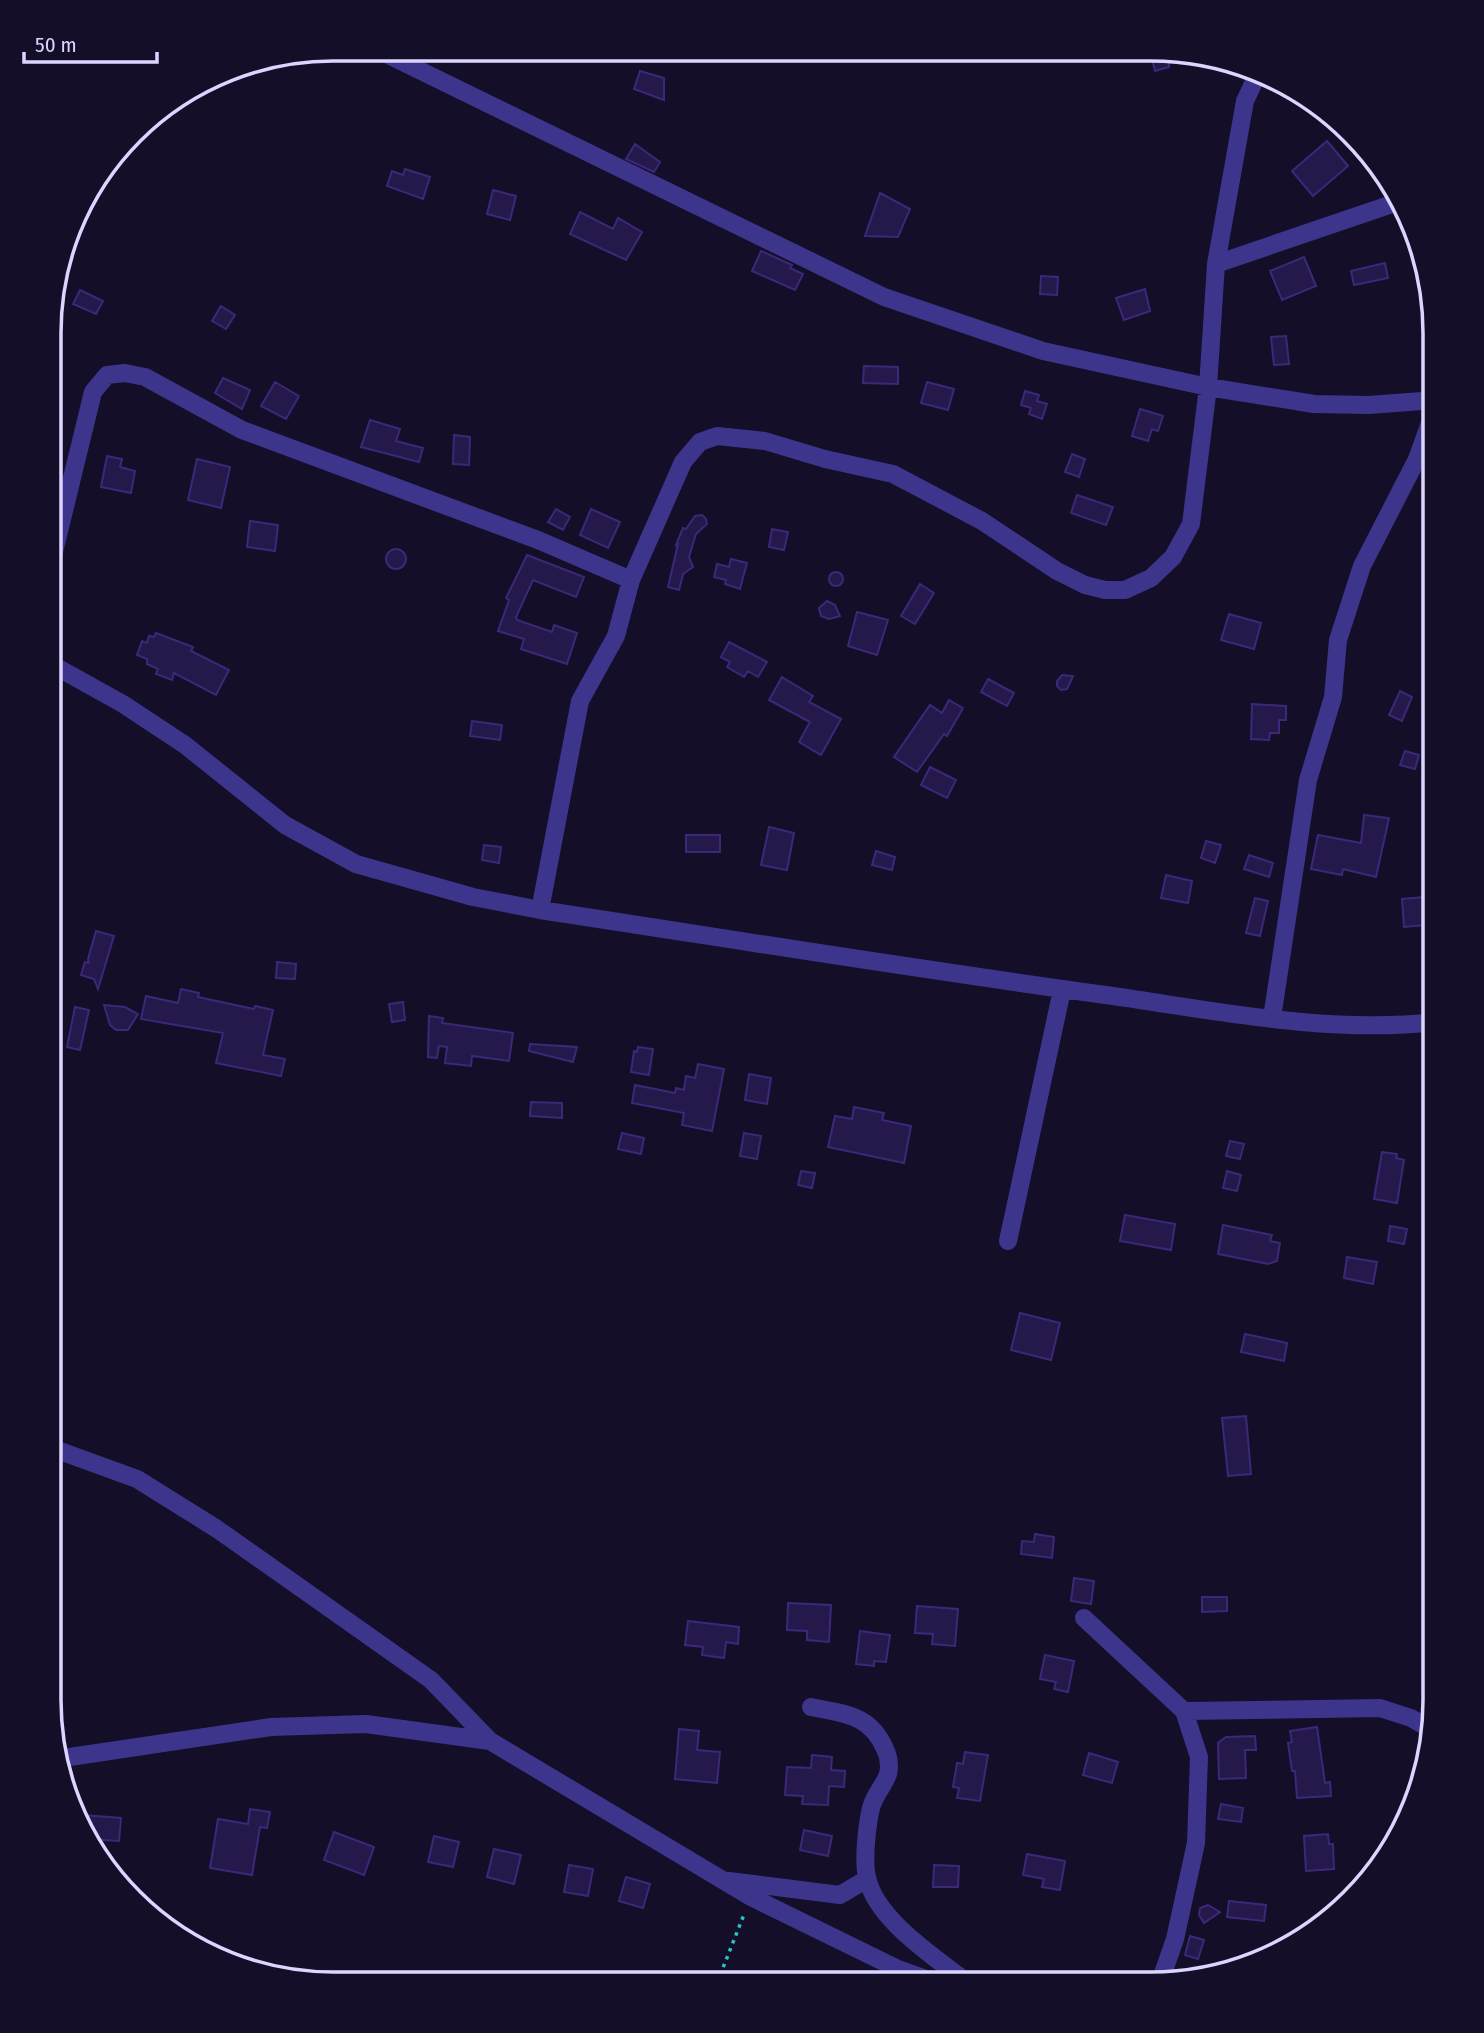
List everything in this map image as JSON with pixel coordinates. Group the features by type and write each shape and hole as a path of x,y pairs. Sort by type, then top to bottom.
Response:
{"street":[{"path":"401,61 884,297 1043,351 1208,387 1314,404 1369,405 1423,401"},
{"path":"540,910 580,701 616,636 631,580 683,462 700,442 717,436 765,441 825,459 893,474 982,521 1066,576 1105,590 1125,590 1151,578 1172,557 1191,524 1208,387 1216,264 1245,101 1254,82"},
{"path":"1216,264 1390,205"},
{"path":"61,523 93,392 107,375 125,373 145,377 242,430 538,540 631,580"},
{"path":"1272,1018 1308,780 1333,696 1338,640 1362,566 1423,442"},
{"path":"61,670 123,704 185,746 285,825 356,864 473,897 540,910 1272,1018 1349,1024 1423,1022"},
{"path":"1008,1241 1062,989"},
{"path":"61,1451 137,1479 217,1529 431,1680 490,1741 751,1897 906,1972"},
{"path":"1084,1618 1184,1711 1199,1757 1196,1843 1175,1939 1164,1971"},
{"path":"811,1707 846,1714 871,1726 879,1736 888,1757 888,1774 871,1807 865,1865 867,1879 876,1899 888,1915 954,1972"},
{"path":"1184,1711 1380,1708 1421,1724"},
{"path":"67,1757 271,1727 366,1724 490,1741"},
{"path":"721,1880 841,1895 867,1879"}],"path":[{"path":"721,1972 751,1897"}],"building":[{"path":"1153,61 1169,62 1169,67 1155,71"},
{"path":"640,71 664,78 664,100 634,89"},
{"path":"1327,141 1348,166 1313,196 1292,171"},
{"path":"635,144 660,162 654,172 626,159"},
{"path":"405,169 430,177 423,199 387,186 392,171 403,175"},
{"path":"493,190 516,196 510,220 487,214"},
{"path":"880,193 910,209 898,237 865,236"},
{"path":"580,212 613,229 618,218 642,232 626,260 570,234"},
{"path":"761,251 792,265 790,268 803,274 795,290 752,271"},
{"path":"1304,257 1316,286 1282,300 1270,271"},
{"path":"1385,263 1388,278 1354,285 1351,271"},
{"path":"1041,276 1058,277 1057,295 1040,294"},
{"path":"1145,289 1150,311 1124,320 1116,298"},
{"path":"80,290 103,301 96,314 73,304"},
{"path":"221,306 235,315 226,329 212,321"},
{"path":"1286,336 1289,364 1274,365 1271,337"},
{"path":"864,366 898,367 898,384 863,383"},
{"path":"223,378 250,390 242,409 215,393"},
{"path":"275,382 299,396 286,419 261,406"},
{"path":"927,382 954,389 948,410 921,403"},
{"path":"1025,391 1039,395 1037,401 1047,404 1042,419 1029,414 1031,408 1021,405"},
{"path":"1140,409 1163,416 1158,431 1152,429 1148,441 1132,436"},
{"path":"370,420 400,429 396,441 423,448 419,462 361,447"},
{"path":"454,435 470,437 469,465 453,464"},
{"path":"1072,454 1085,459 1079,477 1065,472"},
{"path":"107,456 122,459 120,467 135,471 131,493 101,487"},
{"path":"197,459 230,467 221,508 188,500"},
{"path":"1077,495 1113,507 1106,525 1071,513"},
{"path":"556,509 570,517 563,530 548,522"},
{"path":"591,509 620,522 608,548 580,535"},
{"path":"702,515 707,524 696,534 689,557 693,567 683,574 679,590 668,587 678,544 676,545 683,528 686,529 695,516"},
{"path":"250,521 278,525 275,551 247,547"},
{"path":"772,529 788,532 784,550 769,547"},
{"path":"396,549 403,552 406,559 403,566 396,569 389,566 386,559 389,552"},
{"path":"527,555 584,577 576,597 533,580 516,617 517,620 552,632 554,625 577,633 567,664 521,649 524,639 498,631 509,600 506,598"},
{"path":"731,559 747,563 740,589 725,584 726,580 714,577 717,564 729,567"},
{"path":"833,572 839,572 843,579 839,586 833,586 829,582 829,576"},
{"path":"920,584 934,593 915,624 901,616"},
{"path":"827,601 835,605 840,616 829,619 821,616 819,608"},
{"path":"857,612 888,620 877,655 848,646"},
{"path":"1229,614 1261,623 1254,649 1221,640"},
{"path":"156,633 193,647 191,651 229,670 216,695 174,673 172,680 156,674 158,669 147,664 147,659 137,655 142,641 147,643 149,636 154,637"},
{"path":"729,642 767,662 758,677 748,671 744,677 727,667 730,662 721,657"},
{"path":"1062,675 1073,676 1067,689 1061,690 1057,681"},
{"path":"782,677 813,696 809,702 841,719 821,755 799,742 810,722 769,700"},
{"path":"988,679 1014,693 1007,706 981,692"},
{"path":"1400,691 1412,697 1402,721 1389,715"},
{"path":"949,700 963,708 947,736 944,734 917,772 894,757 930,705 942,713"},
{"path":"1252,704 1286,706 1286,720 1279,720 1279,733 1270,733 1269,740 1251,739"},
{"path":"472,721 502,725 500,740 470,736"},
{"path":"1405,751 1419,755 1415,769 1400,765"},
{"path":"930,767 956,780 947,798 921,785"},
{"path":"1364,815 1389,818 1376,877 1343,869 1342,875 1311,869 1318,835 1361,843"},
{"path":"769,827 794,833 787,870 761,865"},
{"path":"686,835 720,835 720,852 686,852"},
{"path":"1206,841 1221,845 1215,863 1201,858"},
{"path":"484,845 501,847 499,863 482,860"},
{"path":"876,851 895,857 892,870 872,865"},
{"path":"1249,855 1273,863 1269,877 1244,869"},
{"path":"1166,875 1192,881 1188,903 1161,898"},
{"path":"1423,897 1423,925 1404,927 1402,899"},
{"path":"1255,898 1268,901 1260,936 1246,933"},
{"path":"96,931 114,936 98,989 94,979 81,975 85,962 89,963"},
{"path":"277,962 296,964 295,979 276,978"},
{"path":"181,989 199,993 198,997 254,1009 255,1006 273,1010 263,1055 285,1059 281,1076 216,1063 223,1033 141,1019 146,996 178,1003"},
{"path":"403,1002 405,1020 392,1022 389,1004"},
{"path":"104,1005 125,1007 138,1014 128,1030 116,1030 110,1025"},
{"path":"75,1007 89,1010 80,1050 67,1047"},
{"path":"429,1016 443,1018 442,1023 513,1033 509,1061 472,1056 471,1066 445,1063 447,1047 439,1046 437,1058 428,1057"},
{"path":"530,1044 577,1047 573,1062 529,1051"},
{"path":"638,1047 653,1049 649,1075 631,1072 634,1051 637,1052"},
{"path":"698,1064 724,1069 712,1131 682,1125 684,1113 632,1103 635,1085 675,1093 676,1088 684,1090 686,1076 695,1078"},
{"path":"749,1074 771,1078 767,1104 745,1100"},
{"path":"531,1102 562,1103 562,1118 530,1116"},
{"path":"854,1107 884,1113 882,1120 911,1126 904,1163 828,1147 835,1116 852,1119"},
{"path":"622,1133 644,1138 641,1154 618,1149"},
{"path":"744,1133 761,1136 757,1159 740,1156"},
{"path":"1230,1141 1244,1144 1240,1159 1226,1156"},
{"path":"1382,1152 1397,1154 1396,1158 1404,1160 1397,1203 1374,1199"},
{"path":"801,1171 815,1173 812,1188 798,1185"},
{"path":"1227,1171 1241,1175 1237,1191 1223,1188"},
{"path":"1125,1215 1175,1224 1171,1250 1120,1241"},
{"path":"1223,1225 1272,1235 1270,1241 1280,1243 1277,1261 1268,1264 1218,1254"},
{"path":"1390,1226 1407,1229 1404,1244 1388,1241"},
{"path":"1347,1257 1377,1262 1373,1284 1344,1278"},
{"path":"1020,1313 1060,1323 1051,1360 1011,1350"},
{"path":"1245,1334 1287,1343 1284,1361 1241,1352"},
{"path":"1246,1416 1251,1474 1228,1476 1222,1418"},
{"path":"1035,1534 1054,1537 1052,1558 1021,1554 1022,1541 1034,1542"},
{"path":"1074,1578 1094,1581 1091,1604 1071,1601"},
{"path":"1202,1597 1227,1597 1227,1611 1202,1612"},
{"path":"788,1603 831,1605 829,1642 807,1640 807,1631 787,1630"},
{"path":"917,1606 958,1609 955,1646 932,1644 933,1634 915,1633"},
{"path":"688,1621 739,1627 738,1644 726,1642 724,1658 702,1655 703,1647 685,1645"},
{"path":"860,1631 890,1635 886,1662 874,1661 874,1666 856,1664"},
{"path":"1045,1655 1074,1661 1068,1692 1054,1689 1056,1682 1040,1679"},
{"path":"1317,1727 1325,1783 1330,1782 1331,1796 1297,1798 1295,1771 1292,1771 1288,1743 1292,1742 1290,1731"},
{"path":"679,1729 699,1731 697,1750 720,1752 717,1783 675,1779"},
{"path":"1255,1736 1256,1750 1245,1750 1246,1778 1219,1779 1218,1743 1226,1737"},
{"path":"965,1752 988,1755 980,1801 957,1798 959,1788 953,1787 957,1763 963,1764"},
{"path":"1089,1753 1118,1762 1112,1783 1083,1775"},
{"path":"812,1755 832,1757 831,1770 845,1771 844,1787 829,1786 828,1805 802,1804 803,1796 785,1795 787,1767 811,1768"},
{"path":"1221,1804 1243,1808 1241,1822 1218,1819"},
{"path":"250,1809 270,1812 267,1828 260,1827 252,1875 210,1868 218,1819 248,1824"},
{"path":"87,1815 121,1818 119,1841 100,1840"},
{"path":"804,1830 832,1836 828,1856 800,1850"},
{"path":"334,1832 374,1847 364,1875 324,1860"},
{"path":"1328,1834 1329,1844 1333,1844 1334,1869 1306,1871 1304,1836"},
{"path":"434,1836 459,1842 453,1867 428,1862"},
{"path":"494,1849 521,1855 514,1884 487,1877"},
{"path":"1027,1854 1065,1861 1060,1890 1042,1887 1044,1879 1023,1875"},
{"path":"569,1865 593,1869 588,1896 564,1892"},
{"path":"934,1865 959,1866 958,1887 933,1887"},
{"path":"626,1877 650,1884 643,1908 619,1901"},
{"path":"1229,1901 1266,1905 1264,1921 1227,1917"},
{"path":"1208,1905 1220,1912 1204,1923 1199,1915 1200,1908"},
{"path":"1190,1936 1204,1940 1198,1959 1185,1955"}]}
